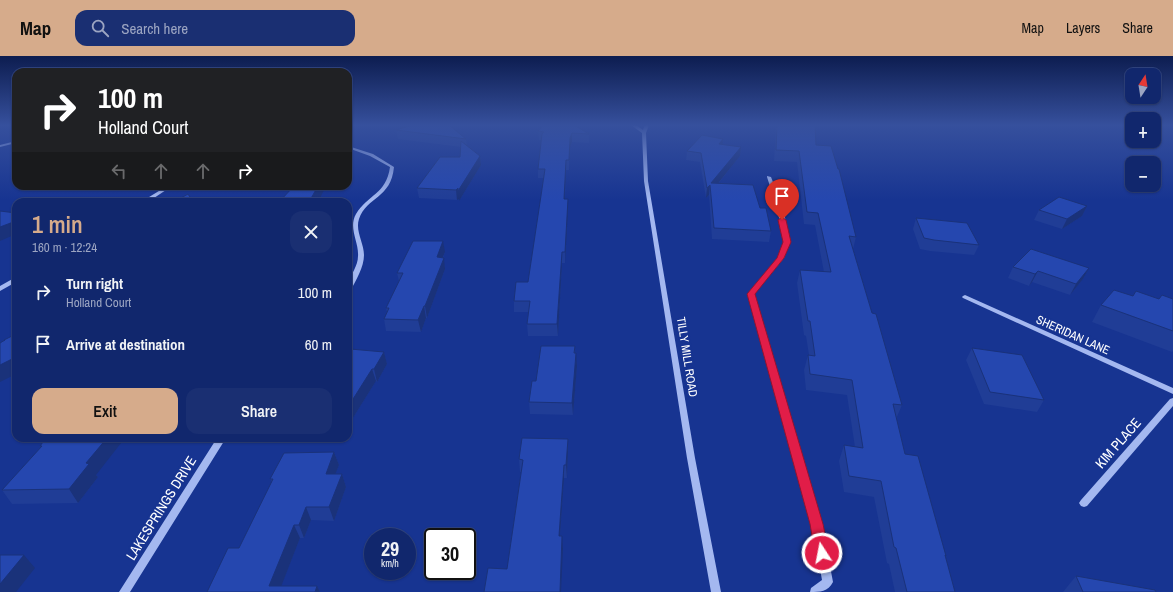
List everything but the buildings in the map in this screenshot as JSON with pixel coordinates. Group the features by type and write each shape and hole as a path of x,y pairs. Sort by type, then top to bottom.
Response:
{"street":[{"path":"352,280 361,257 355,223 359,214 385,188 392,178 392,167 375,155 363,150"},
{"name":"TILLY MILL ROAD","path":"645,150 646,181 691,458 716,592"},
{"path":"769,177 780,208 787,242 780,258 751,294 817,524 828,582 815,592"},
{"path":"150,198 164,190"},
{"path":"0,289 12,282"},
{"name":"SHERIDAN LANE","path":"965,297 1173,391"},
{"name":"KIM PLACE","path":"1084,503 1173,401"},
{"name":"LAKESPRINGS DRIVE","path":"124,592 219,442"}],"route":[{"path":"782,220 787,242 780,258 751,294 817,524 822,553"}]}
